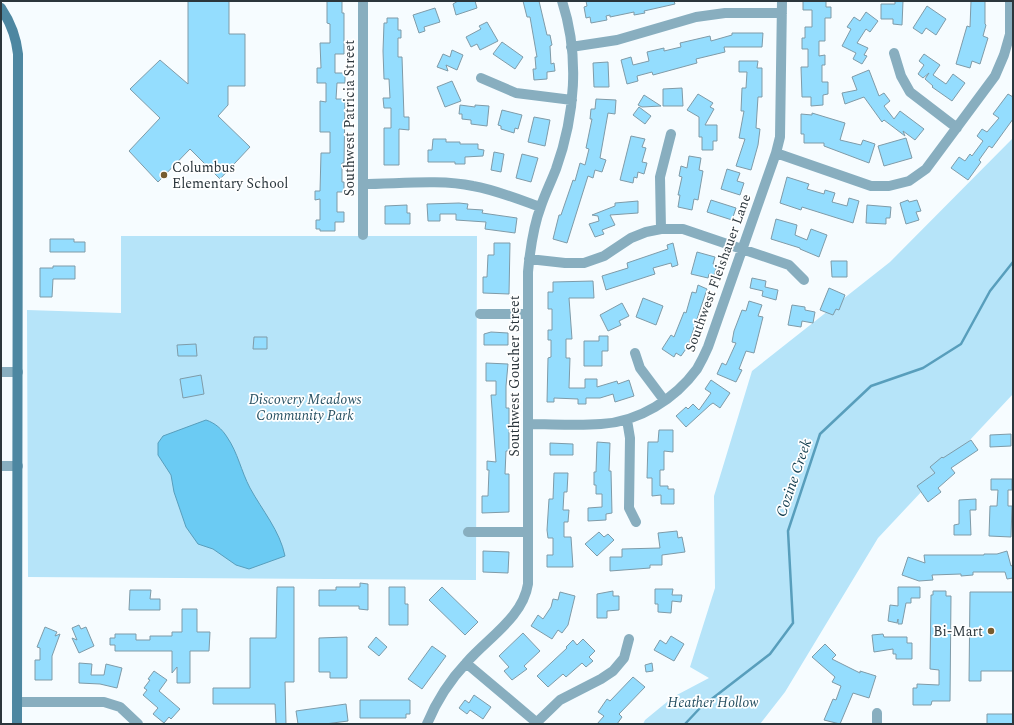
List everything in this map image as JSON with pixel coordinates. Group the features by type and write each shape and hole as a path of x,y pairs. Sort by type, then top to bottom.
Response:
{"main road":[{"path":"1,8 12,26 17,40 18,54 17,724"}],"street":[{"name":"Southwest Patricia Street","path":"363,1 363,235"},
{"name":"Southwest Goucher Street","path":"427,724 444,693 466,663 518,611 526,595 528,532 529,260 540,207 556,170 563,146 572,100 573,71 571,47 562,1"},
{"name":"Southwest Fleishauer Lane","path":"528,424 602,424 627,420 639,416 664,400 681,387 697,368 708,347 776,153 782,123 782,1"},
{"path":"776,153 871,186 889,186 909,181 926,169 995,76 1004,55 1010,34 1010,1"},
{"path":"571,47 617,40 696,17 725,13 782,13"},
{"path":"894,53 901,76 910,92 957,128"},
{"path":"481,78 516,93 572,100"},
{"path":"661,229 660,177 671,134"},
{"path":"363,184 450,184 472,186 497,192 540,207"},
{"path":"529,260 565,263 584,262 604,256 631,238 661,229 683,228 789,264 804,280"},
{"path":"480,314 528,314"},
{"path":"635,352 640,368 664,400"},
{"path":"1,372 18,372"},
{"path":"627,420 630,438 630,508 636,522"},
{"path":"1,466 18,466"},
{"path":"468,532 528,532"},
{"path":"466,663 535,723 560,700 613,671 624,658 629,639"},
{"path":"17,702 104,702 120,707 138,724"},
{"path":"877,713 877,724"}],"green space":[{"name":"Heather Hollow","path":"1013,138 1013,394 878,538 785,692 760,724 643,724 645,720 673,697 709,678 690,667 715,588 714,496 752,371 890,262"},
{"name":"Discovery Meadows Community Park","path":"121,236 477,236 476,580 28,577 27,310 121,313"}],"water":[{"path":"206,420 221,429 231,443 250,488 279,538 285,556 249,569 236,565 213,549 198,544 186,527 174,492 171,475 158,455 158,443 163,436"}],"building":[{"path":"188,1 229,1 229,34 245,34 245,86 228,86 228,105 218,116 250,147 220,179 190,149 158,182 129,151 160,118 130,89 160,60 188,84"},
{"path":"327,1 342,1 342,13 344,13 344,54 335,54 335,73 345,73 345,83 337,83 336,99 345,99 344,163 342,163 342,182 344,182 344,192 337,192 337,212 344,212 344,222 335,222 335,231 320,231 320,229 316,229 316,220 320,220 320,199 315,200 315,191 320,191 321,153 330,153 330,132 320,132 320,101 326,102 326,83 317,83 317,68 321,68 320,43 330,43 330,24 327,23"},
{"path":"458,1 475,1 477,8 456,15 453,4"},
{"path":"523,1 539,1 547,35 550,35 552,45 550,46 551,64 554,63 555,71 547,72 547,79 534,80 533,69 536,69 535,57 537,57 530,17 527,17"},
{"path":"586,1 674,1 675,4 644,11 645,13 634,15 634,12 610,17 610,15 606,16 607,20 591,23 590,17 586,18 584,7 587,6"},
{"path":"803,1 826,1 826,7 831,7 831,18 825,18 825,41 819,41 819,56 825,55 825,65 822,65 822,82 828,82 828,94 823,95 823,105 811,106 811,97 802,97 801,67 808,67 808,49 802,49 802,38 805,38 805,27 812,27 812,10 803,10"},
{"path":"895,1 903,1 902,25 893,24 893,19 881,19 881,4 895,4"},
{"path":"971,1 985,1 986,25 983,36 988,38 980,64 972,61 970,68 956,64 967,26 970,27"},
{"path":"927,6 946,19 936,35 926,28 922,34 913,28"},
{"path":"435,8 440,22 424,27 425,31 419,33 413,15"},
{"path":"866,12 878,21 870,32 866,29 857,43 868,48 864,55 867,56 862,64 853,59 856,53 842,46 851,29 847,27 854,17 860,21"},
{"path":"387,18 398,18 398,30 401,30 401,38 398,38 398,57 402,57 404,117 409,117 409,130 399,129 399,165 384,165 384,128 391,128 391,108 384,108 383,98 390,98 389,79 384,79 384,23 387,23"},
{"path":"487,22 498,41 480,50 477,44 471,47 466,37 481,29 479,26"},
{"path":"732,33 763,33 762,47 724,47 725,52 696,59 697,63 653,75 652,72 637,76 638,81 627,84 621,60 631,57 633,65 649,61 647,52 664,48 664,51 681,47 680,43 710,36 711,41 732,35"},
{"path":"502,42 523,57 515,69 493,54"},
{"path":"452,50 463,55 457,70 446,65 448,71 437,67 443,54 450,57"},
{"path":"924,54 940,65 933,75 946,84 953,74 965,83 952,101 932,87 933,86 925,79 929,73 923,78 918,74 924,65 919,61"},
{"path":"739,61 758,61 757,68 762,68 762,97 758,97 756,128 760,129 758,145 751,170 736,166 745,139 739,138 744,111 741,111 742,88 746,88 747,72 739,72"},
{"path":"608,62 609,87 594,87 593,63"},
{"path":"869,70 879,96 884,93 890,101 884,106 894,119 900,111 924,129 915,140 903,131 905,136 884,120 882,122 864,97 845,104 842,93 857,90 852,77"},
{"path":"452,81 461,101 445,107 437,87"},
{"path":"682,88 683,106 663,106 663,89"},
{"path":"698,94 713,103 710,107 714,109 705,125 717,125 717,141 713,141 713,150 702,150 702,137 699,137 699,117 687,110"},
{"path":"1008,94 1013,97 1013,119 992,148 989,146 979,160 981,162 968,180 951,168 959,157 965,161 970,154 972,156 983,141 977,136 982,129 987,132 999,118 993,114"},
{"path":"644,95 661,106 642,107 638,105"},
{"path":"596,99 616,100 615,114 608,113 600,158 606,160 602,172 595,170 593,178 588,176 567,243 553,239 559,215 561,215 573,180 575,181 580,163 585,165 589,149 586,148 592,119 590,119 591,109 595,109"},
{"path":"460,105 475,107 475,105 489,106 487,126 471,124 471,120 462,119 462,114 459,114"},
{"path":"639,107 651,116 645,124 633,115"},
{"path":"502,110 522,115 518,129 515,128 514,133 501,129 501,126 498,125"},
{"path":"812,113 845,123 840,140 861,145 863,140 875,144 869,163 824,146 824,143 804,143 804,134 801,134 801,114 812,115"},
{"path":"534,117 550,120 545,146 528,142"},
{"path":"631,136 645,139 642,147 646,148 642,162 647,163 644,174 638,172 637,178 634,177 633,183 620,180"},
{"path":"906,138 912,158 884,166 878,146"},
{"path":"433,139 446,139 446,142 460,142 460,144 478,144 478,149 484,150 483,156 465,157 465,164 455,164 455,162 428,162 428,150 432,150"},
{"path":"494,152 504,154 501,172 491,170"},
{"path":"522,154 538,158 531,182 516,178"},
{"path":"689,156 701,158 699,170 703,171 698,200 694,199 692,210 678,207 680,195 678,195 682,177 679,176 681,166 687,168"},
{"path":"727,169 740,173 737,181 744,183 740,195 721,189"},
{"path":"787,177 809,184 807,189 824,194 825,190 835,193 832,202 847,206 849,198 859,201 853,223 802,207 801,210 780,203"},
{"path":"711,200 736,208 732,220 707,212"},
{"path":"908,200 909,202 917,200 921,211 916,212 919,220 906,224 900,203"},
{"path":"638,201 638,213 610,215 615,225 602,230 604,234 595,237 589,224 599,221 598,216 592,215 615,206 615,203"},
{"path":"427,204 468,204 467,209 483,210 482,213 517,218 515,233 485,229 486,222 456,220 456,214 440,214 440,221 428,221"},
{"path":"407,205 407,213 410,213 410,224 385,224 385,206"},
{"path":"867,205 891,207 890,218 886,218 886,224 866,223"},
{"path":"776,219 797,225 795,235 807,240 811,229 827,235 819,257 800,248 771,239"},
{"path":"50,239 74,239 74,242 85,242 85,252 50,252"},
{"path":"494,243 510,243 509,294 483,293 483,277 487,277 488,255 494,255"},
{"path":"673,243 678,265 672,267 671,263 653,268 655,274 606,290 602,276 628,268 627,263 668,249 667,245"},
{"path":"697,252 715,257 713,264 717,265 714,275 709,274 708,278 691,274"},
{"path":"831,261 847,261 847,277 832,277"},
{"path":"53,266 75,266 75,279 53,279 52,297 40,297 40,268 53,268"},
{"path":"752,278 766,281 765,287 778,290 776,300 762,296 763,291 750,288"},
{"path":"593,281 594,298 569,298 572,339 566,339 566,358 570,358 569,388 585,388 585,379 597,379 597,387 617,381 618,384 629,380 634,396 615,402 613,394 600,398 586,398 586,404 578,404 578,399 554,398 554,402 547,402 548,358 551,357 551,340 548,340 548,330 552,330 552,309 548,309 548,292 553,292 553,282"},
{"path":"698,285 707,289 688,346 681,356 676,353 674,357 662,349 671,335 674,337 684,312 686,313 692,292 696,293"},
{"path":"829,288 845,295 839,310 836,309 833,315 820,310"},
{"path":"643,298 663,306 656,325 636,317"},
{"path":"749,301 762,305 758,316 763,317 754,353 746,351 739,369 742,370 736,382 717,374 722,363 726,365 736,343 732,342 734,331 742,310 746,311"},
{"path":"622,303 629,316 619,321 621,325 608,331 600,315"},
{"path":"792,305 805,307 805,310 815,312 813,323 802,321 801,327 788,325"},
{"path":"491,332 508,333 508,345 484,345 484,334"},
{"path":"599,336 608,336 608,351 602,351 602,366 584,366 584,341 599,341"},
{"path":"254,337 267,337 267,349 253,349"},
{"path":"196,344 197,356 178,356 177,345"},
{"path":"486,363 508,364 506,408 509,408 509,451 506,451 505,474 509,474 509,512 482,513 482,496 488,496 489,470 487,470 487,461 496,462 491,395 496,395 496,381 486,381"},
{"path":"201,375 204,394 183,398 180,379"},
{"path":"711,380 730,393 720,408 713,403 686,427 676,416 686,407 688,409 693,404 699,410 711,393 705,389"},
{"path":"659,430 673,430 673,452 664,451 664,470 660,470 660,486 668,486 668,489 674,489 674,504 661,504 661,495 652,496 652,478 647,478 648,442 658,442"},
{"path":"1011,434 1011,446 990,447 990,435"},
{"path":"971,440 978,450 951,468 955,473 938,488 941,492 928,502 917,486 935,473 930,467 942,457 943,458"},
{"path":"597,442 610,443 609,471 611,471 612,513 606,514 606,520 588,521 588,508 602,507 602,494 596,494 596,485 594,485"},
{"path":"550,443 573,444 573,455 550,455"},
{"path":"554,473 568,473 567,492 564,492 563,510 569,510 568,522 564,522 564,537 571,537 573,567 547,567 547,555 553,555 553,538 548,538 547,530 549,499 553,499"},
{"path":"991,479 1012,479 1012,490 1008,490 1008,506 1012,506 1011,537 989,536 990,506 997,506 998,490 991,490"},
{"path":"976,499 976,510 970,510 971,535 954,535 954,525 959,524 959,500"},
{"path":"677,531 678,538 682,537 685,552 662,555 662,565 650,565 650,568 610,571 610,557 622,557 622,549 660,548 658,533"},
{"path":"599,532 604,537 608,534 614,540 597,556 585,544"},
{"path":"483,551 509,552 508,573 483,572"},
{"path":"1007,551 1011,566 1013,565 1013,578 1007,579 1005,572 973,572 973,575 961,576 961,574 932,575 933,580 919,581 902,575 908,557 925,563 924,555 984,555 997,554"},
{"path":"360,583 368,584 368,610 359,609 359,606 319,606 319,590 336,590 336,587 360,587"},
{"path":"277,587 294,587 294,682 285,682 286,724 276,724 275,704 213,704 213,688 250,688 250,638 276,638"},
{"path":"389,587 405,587 405,604 408,604 408,625 389,625"},
{"path":"442,587 478,622 465,635 429,600"},
{"path":"898,587 920,587 920,598 911,598 911,603 906,603 902,624 898,624 898,619 897,623 888,621 890,605 898,606"},
{"path":"655,589 673,589 672,595 682,595 681,602 672,601 671,613 658,612 658,604 655,604"},
{"path":"130,590 151,590 150,599 160,599 160,610 129,610"},
{"path":"613,591 613,596 619,596 619,610 607,611 607,618 597,618 597,594"},
{"path":"933,591 946,591 946,596 951,596 950,701 932,701 931,705 913,705 913,688 917,688 917,684 939,685 939,670 930,669 931,595 933,595"},
{"path":"560,592 575,596 568,625 562,633 558,630 552,639 531,626 538,615 543,619 551,607 553,599 558,600"},
{"name":"Bi-Mart","path":"970,592 1013,592 1013,671 981,671 981,681 969,681"},
{"path":"182,609 197,609 197,632 210,632 209,651 190,651 190,683 177,683 177,667 172,673 172,651 115,651 115,645 110,645 110,638 115,638 115,634 136,634 136,640 150,640 150,636 172,636 172,632 182,632"},
{"path":"79,625 81,629 86,627 94,646 79,653 72,638 77,640 72,628"},
{"path":"45,627 57,632 55,636 60,634 52,656 52,680 35,680 35,660 40,660 40,648 37,647"},
{"path":"523,633 540,651 524,666 527,669 512,680 504,671 509,667 499,656"},
{"path":"883,634 884,637 907,637 907,643 912,643 912,659 896,659 896,654 893,654 893,649 874,652 872,635"},
{"path":"671,636 684,644 674,661 654,650 660,640 666,644"},
{"path":"347,637 347,678 330,678 330,672 319,672 319,638"},
{"path":"376,637 387,647 379,656 368,647"},
{"path":"583,639 595,651 589,657 593,661 586,667 582,663 566,677 563,674 548,687 537,676 567,648 566,647 573,640 577,645"},
{"path":"825,644 836,655 832,659 860,673 860,671 876,676 869,698 853,693 840,724 824,720 833,699 836,700 841,686 832,682 835,677 812,657"},
{"path":"432,646 446,656 422,689 408,679"},
{"path":"79,663 92,664 91,675 104,675 106,664 122,668 117,688 100,684 79,683"},
{"path":"652,663 653,671 646,672 645,665"},
{"path":"154,671 167,680 159,691 180,709 171,719 169,717 164,723 153,714 158,708 143,695 147,690 144,688 150,680 148,679"},
{"path":"633,677 645,687 619,714 622,717 617,724 597,724 604,716 598,712 607,699 610,701"},
{"path":"474,695 491,707 483,719 470,710 467,714 459,708 465,700 469,703"},
{"path":"360,700 410,700 410,714 406,714 406,718 360,718"},
{"path":"346,704 348,721 325,724 298,724 296,711"},
{"path":"987,714 1013,714 1013,724 987,724"}],"waterway":[{"name":"Cozine Creek","path":"685,724 700,708 770,654 793,623 788,531 820,434 871,386 923,368 961,344 990,291 1013,262"}],"place":[{"name":"Columbus Elementary School","path":"164,175"},
{"name":"Bi-Mart","path":"991,631"}]}
